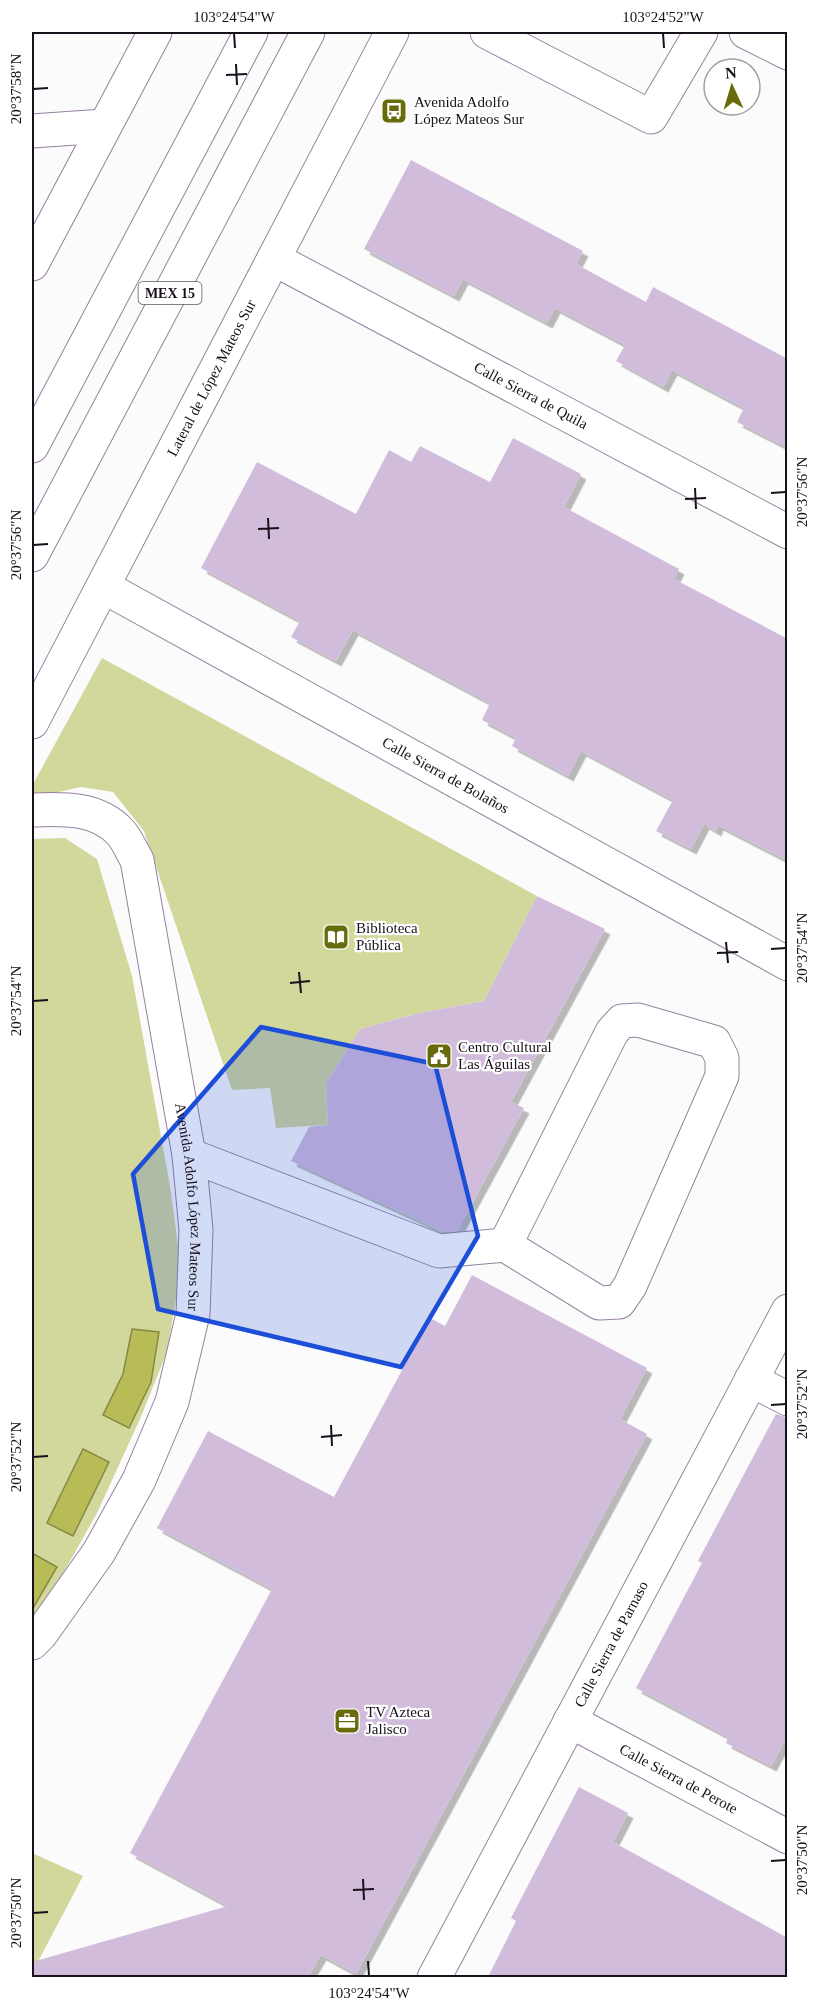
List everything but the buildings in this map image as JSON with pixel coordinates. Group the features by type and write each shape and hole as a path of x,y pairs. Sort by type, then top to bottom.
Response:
{"street":[{"path":"32,264 154,32"},
{"name":"MEX 15","path":"32,446 251,32"},
{"name":"MEX 15","path":"32,555 309,32"},
{"name":"Lateral de López Mateos Sur","path":"32,722 392,32"},
{"path":"487,32 651,117 701,32"},
{"path":"746,32 788,53"},
{"path":"32,132 104,126"},
{"name":"Calle Sierra de Quila","path":"274,259 788,532"},
{"name":"Calle Sierra de Bolaños","path":"104,587 788,964"},
{"name":"Avenida Adolfo López Mateos Sur","path":"32,810 65,809 95,814 120,832 137,860 189,1155 196,1230 193,1314 172,1402 138,1480 99,1552 41,1634 32,1643"},
{"path":"189,1155 439,1251 505,1245 599,1303 619,1302 630,1286 722,1076 722,1058 714,1042 638,1020 622,1021 616,1026 505,1245"},
{"name":"Calle Sierra de Parnaso","path":"434,1977 788,1311"},
{"path":"751,1380 788,1399"},
{"name":"Calle Sierra de Perote","path":"570,1721 788,1837"}],"highlighted area":[{"path":"261,1027 435,1064 478,1236 401,1367 158,1309 133,1174"}],"shaded area":[{"path":"102,658 537,896 484,1001 419,1013 360,1029 326,1083 328,1125 276,1128 270,1088 232,1090 144,831 113,792 81,787 32,798 32,786"},
{"path":"65,838 97,859 132,976 171,1192 181,1269 167,1352 140,1419 97,1513 52,1593 32,1616 32,839"},
{"path":"132,1329 159,1332 151,1382 129,1428 103,1415 123,1374"},
{"path":"83,1449 109,1462 73,1536 47,1523"},
{"path":"32,1553 57,1567 32,1610"},
{"path":"32,1853 83,1876 32,1973"}],"place":[{"name":"Avenida Adolfo López Mateos Sur","path":"394,111"},
{"name":"Biblioteca Pública","path":"336,937"},
{"name":"Centro Cultural Las Águilas","path":"439,1056"},
{"name":"TV Azteca Jalisco","path":"347,1721"}]}
